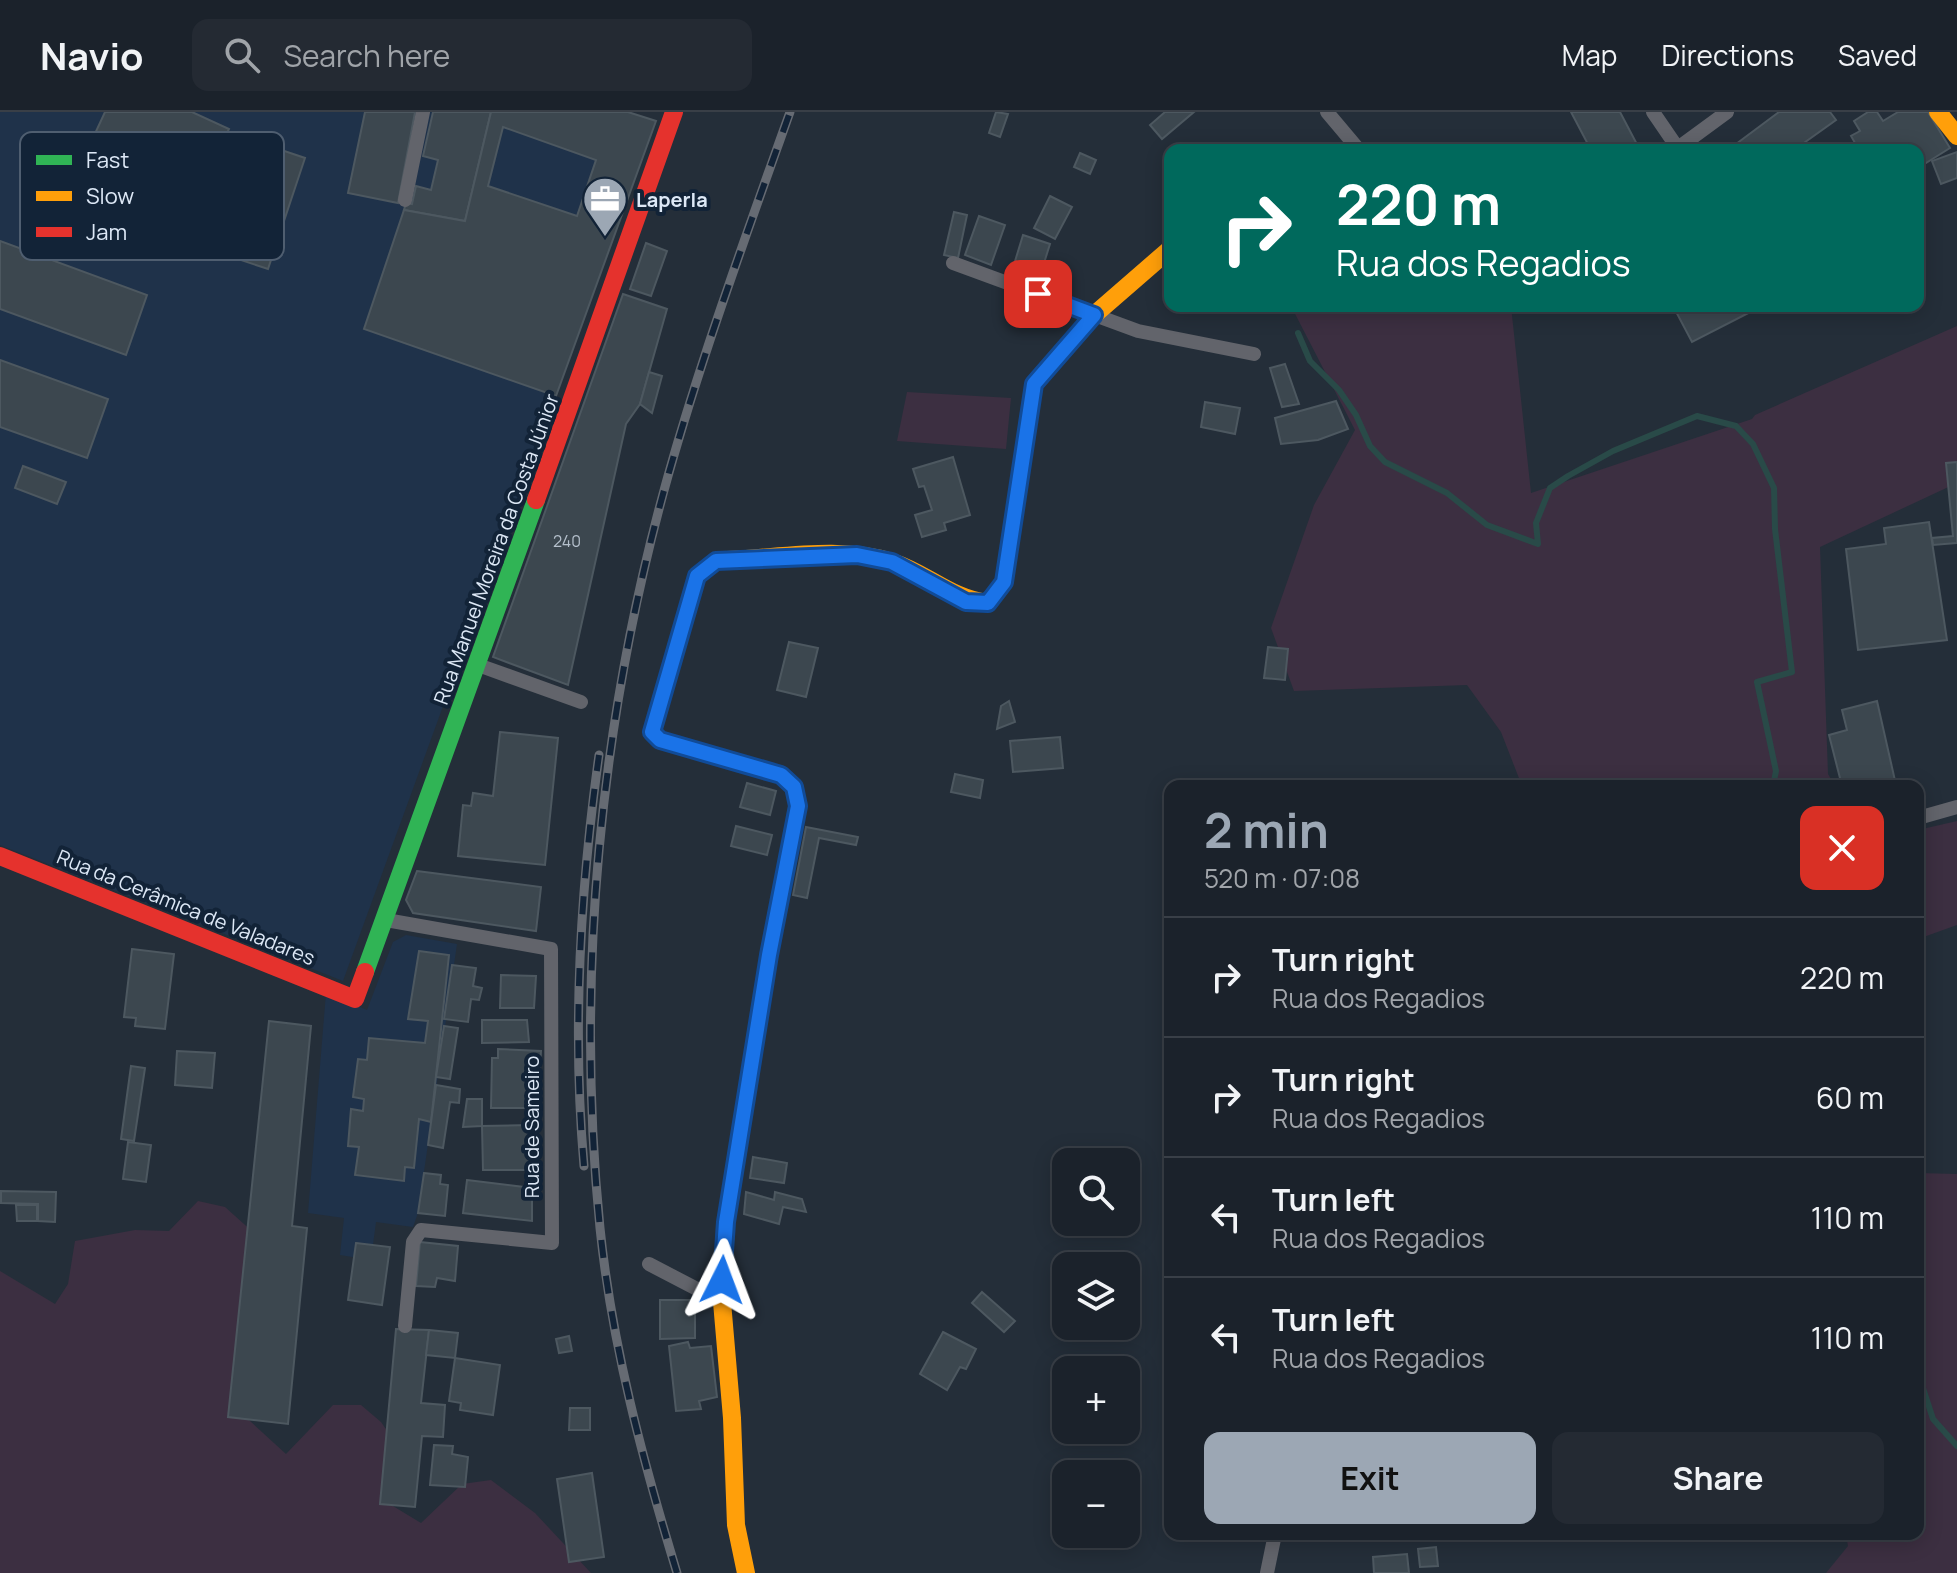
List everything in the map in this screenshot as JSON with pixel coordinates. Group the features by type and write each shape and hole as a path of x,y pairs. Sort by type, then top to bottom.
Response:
{"street":[{"path":"405,200 423,112"},
{"path":"1327,112 1352,144"},
{"path":"1653,112 1675,144"},
{"path":"1685,144 1727,112"},
{"path":"1938,112 1957,136"},
{"name":"Rua Manuel Moreira da Costa Júnior","path":"355,999 478,665 669,113"},
{"path":"746,1573 736,1525 732,1418 722,1302 726,1222 769,955 798,806 794,787 781,775 660,740 652,732 697,576 716,561 857,555 892,562 966,602 988,603 1004,582 1034,384 1094,315 1164,254"},
{"path":"953,263 1138,331 1254,354"},
{"path":"478,665 581,702"},
{"path":"1924,816 1957,807"},
{"name":"Rua da Cerâmica de Valadares","path":"0,856 355,999"},
{"name":"Rua de Sameiro","path":"386,920 551,949 552,1243 421,1230 413,1242 405,1326"},
{"path":"649,1264 722,1302"},
{"path":"1267,1573 1274,1540"}],"shaded area":[{"path":"0,112 628,112 656,121 343,981 0,845"},
{"path":"1294,312 1512,312 1531,493 1752,419 1755,415 1957,326 1957,483 1820,547 1828,774 1832,780 1520,780 1501,732 1467,685 1294,691 1271,628 1314,505 1355,430"},
{"path":"907,392 1011,398 1006,449 897,441"},
{"path":"1957,821 1957,925 1924,937 1924,829"},
{"path":"406,935 457,944 418,1213 413,1227 376,1222 371,1260 340,1255 344,1218 308,1213 326,993 367,1010 393,942"},
{"path":"1924,1173 1957,1174 1957,1573 1826,1573 1848,1546 1847,1540 1924,1540"},
{"path":"198,1201 225,1207 254,1233 238,1410 286,1454 333,1405 361,1405 381,1422 392,1438 388,1503 421,1523 462,1484 491,1480 535,1513 591,1573 0,1573 0,1271 55,1304 68,1284 75,1241 135,1230 169,1231"}],"building":[{"path":"105,112 192,112 229,129 228,132 96,132"},
{"path":"365,112 415,112 398,203 348,193"},
{"path":"433,112 491,112 465,221 404,210 406,203 412,204 416,186 431,190 438,160 423,156"},
{"path":"491,112 628,112 656,121 556,396 364,329 404,210 465,221","holes":["503,127 596,160 577,216 488,186"]},
{"path":"996,112 1008,114 1000,137 989,133"},
{"path":"1165,112 1194,112 1162,139 1150,125"},
{"path":"1571,112 1620,112 1637,144 1588,144"},
{"path":"1779,112 1830,112 1836,120 1802,144 1736,144"},
{"path":"1868,112 1877,112 1883,121 1898,112 1928,112 1950,148 1924,164 1924,144 1856,144 1851,136 1860,131 1854,121"},
{"path":"284,151 305,158 284,221"},
{"path":"1957,152 1957,178 1941,184 1932,161"},
{"path":"1080,153 1096,160 1090,174 1074,167"},
{"path":"1050,196 1072,207 1055,239 1034,228"},
{"path":"954,212 967,215 958,258 944,255"},
{"path":"979,216 1005,225 991,265 965,255"},
{"path":"1023,235 1050,244 1039,279 1012,271"},
{"path":"0,241 20,248 20,260 52,260 147,295 126,355 0,309"},
{"path":"646,243 667,251 651,296 630,289"},
{"path":"241,260 271,260 268,269"},
{"path":"623,294 667,309 640,404 626,424 568,685 493,657"},
{"path":"1676,312 1750,312 1692,342"},
{"path":"0,360 108,399 87,458 0,427"},
{"path":"1285,364 1299,404 1282,407 1270,368"},
{"path":"649,372 662,376 652,413 640,404"},
{"path":"1336,401 1348,429 1318,440 1281,444 1275,418"},
{"path":"1205,402 1240,408 1235,434 1201,427"},
{"path":"953,457 970,515 944,523 946,530 922,537 915,515 932,510 924,486 919,487 913,469"},
{"path":"1957,462 1957,543 1933,545 1932,538 1953,536 1946,463"},
{"path":"23,466 66,482 57,504 15,488"},
{"path":"1929,522 1947,640 1858,650 1846,549 1886,544 1884,528"},
{"path":"789,642 818,648 806,697 777,690"},
{"path":"1268,647 1288,649 1285,680 1264,678"},
{"path":"1009,701 1015,722 997,729 1001,706"},
{"path":"1877,701 1895,780 1840,780 1829,735 1847,730 1842,710"},
{"path":"500,732 558,738 545,865 458,856 463,805 471,806 473,793 493,796"},
{"path":"1060,737 1063,768 1013,772 1010,741"},
{"path":"955,774 983,780 980,798 951,792"},
{"path":"747,783 776,791 770,815 740,807"},
{"path":"736,826 772,835 767,855 731,846"},
{"path":"806,827 858,837 856,845 819,838 807,898 793,895"},
{"path":"417,871 541,887 536,931 413,913 406,900"},
{"path":"132,949 174,954 165,1029 135,1026 136,1018 124,1017"},
{"path":"419,951 449,955 431,1122 419,1119 414,1168 405,1167 404,1181 355,1175 359,1147 348,1146 351,1109 363,1111 364,1099 353,1097 358,1059 367,1060 369,1038 425,1043 428,1021 408,1019"},
{"path":"452,965 476,968 473,986 482,988 479,1000 471,999 468,1022 444,1019"},
{"path":"501,975 536,976 534,1008 500,1008"},
{"path":"482,1020 527,1020 529,1042 482,1043"},
{"path":"269,1021 311,1026 292,1226 307,1228 288,1424 228,1417"},
{"path":"444,1026 458,1028 450,1079 436,1077"},
{"path":"498,1049 541,1051 539,1082 531,1082 530,1108 491,1108 492,1058 498,1058"},
{"path":"177,1051 215,1053 212,1088 175,1085"},
{"path":"131,1066 145,1068 134,1141 121,1139"},
{"path":"436,1085 460,1089 459,1103 450,1102 443,1148 428,1145"},
{"path":"467,1099 482,1099 482,1126 463,1127"},
{"path":"530,1125 531,1170 483,1170 482,1126"},
{"path":"128,1142 151,1145 146,1182 123,1179"},
{"path":"753,1157 787,1163 784,1183 750,1178"},
{"path":"424,1173 441,1175 440,1184 448,1185 445,1216 418,1213"},
{"path":"467,1180 532,1188 532,1221 463,1213"},
{"path":"1,1191 56,1192 55,1222 38,1221 38,1204 1,1203"},
{"path":"746,1192 774,1200 775,1192 802,1199 806,1212 783,1207 779,1224 744,1214"},
{"path":"16,1205 37,1205 37,1221 17,1221"},
{"path":"420,1242 458,1246 455,1281 437,1278 435,1287 416,1286"},
{"path":"356,1243 390,1247 382,1305 348,1300"},
{"path":"982,1292 1015,1321 1004,1332 972,1303"},
{"path":"660,1300 695,1300 695,1338 660,1339"},
{"path":"396,1329 429,1330 421,1403 445,1405 443,1437 422,1436 415,1507 380,1504"},
{"path":"429,1330 458,1333 455,1358 426,1355"},
{"path":"943,1332 976,1349 966,1369 960,1367 947,1390 920,1374"},
{"path":"569,1336 572,1351 559,1353 556,1339"},
{"path":"688,1342 690,1348 711,1346 717,1397 699,1401 701,1409 676,1411 669,1346"},
{"path":"455,1358 500,1365 493,1415 460,1410 461,1403 449,1401"},
{"path":"570,1408 590,1408 590,1430 569,1430"},
{"path":"434,1445 453,1446 452,1454 468,1457 465,1487 430,1485"},
{"path":"592,1473 604,1557 569,1562 557,1479"},
{"path":"1436,1547 1438,1566 1420,1567 1418,1549"},
{"path":"1407,1554 1409,1573 1374,1573 1373,1557"}],"waterway":[{"path":"1298,333 1310,361 1339,390 1356,415 1370,446 1385,462 1447,493 1487,525 1538,544 1536,523 1550,488 1568,476 1613,451 1697,416 1736,426 1753,444 1774,488 1775,529 1792,672 1757,682 1776,771 1774,780"},
{"path":"1924,1391 1933,1419 1957,1446"}],"railway":[{"path":"677,1573 630,1403 612,1316 600,1228 593,1134 591,1039 599,849 625,660 668,476 711,338 790,112"},
{"path":"584,1166 578,1012 587,857 599,755"}],"traffic: fast":[{"path":"365,972 536,500"},
{"path":"727,560 716,561 697,576 652,732 660,740 781,775 794,787 798,806 770,949"}],"traffic: slow":[{"path":"1938,112 1957,136"},
{"path":"727,560 810,554 872,557 905,567 962,596 988,603 1004,582 1034,384 1094,315 1164,254"},
{"path":"746,1573 736,1525 732,1418 722,1302 726,1222 770,949"}],"traffic: jam":[{"path":"536,500 674,112"},
{"path":"0,856 355,999 365,972"}],"place":[{"name":"Laperla","path":"605,238"}],"route":[{"path":"722,1280 726,1222 769,955 798,806 794,787 781,775 660,740 652,732 697,576 716,561 857,555 892,562 966,602 988,603 1004,582 1034,384 1094,315 1038,294"}]}
